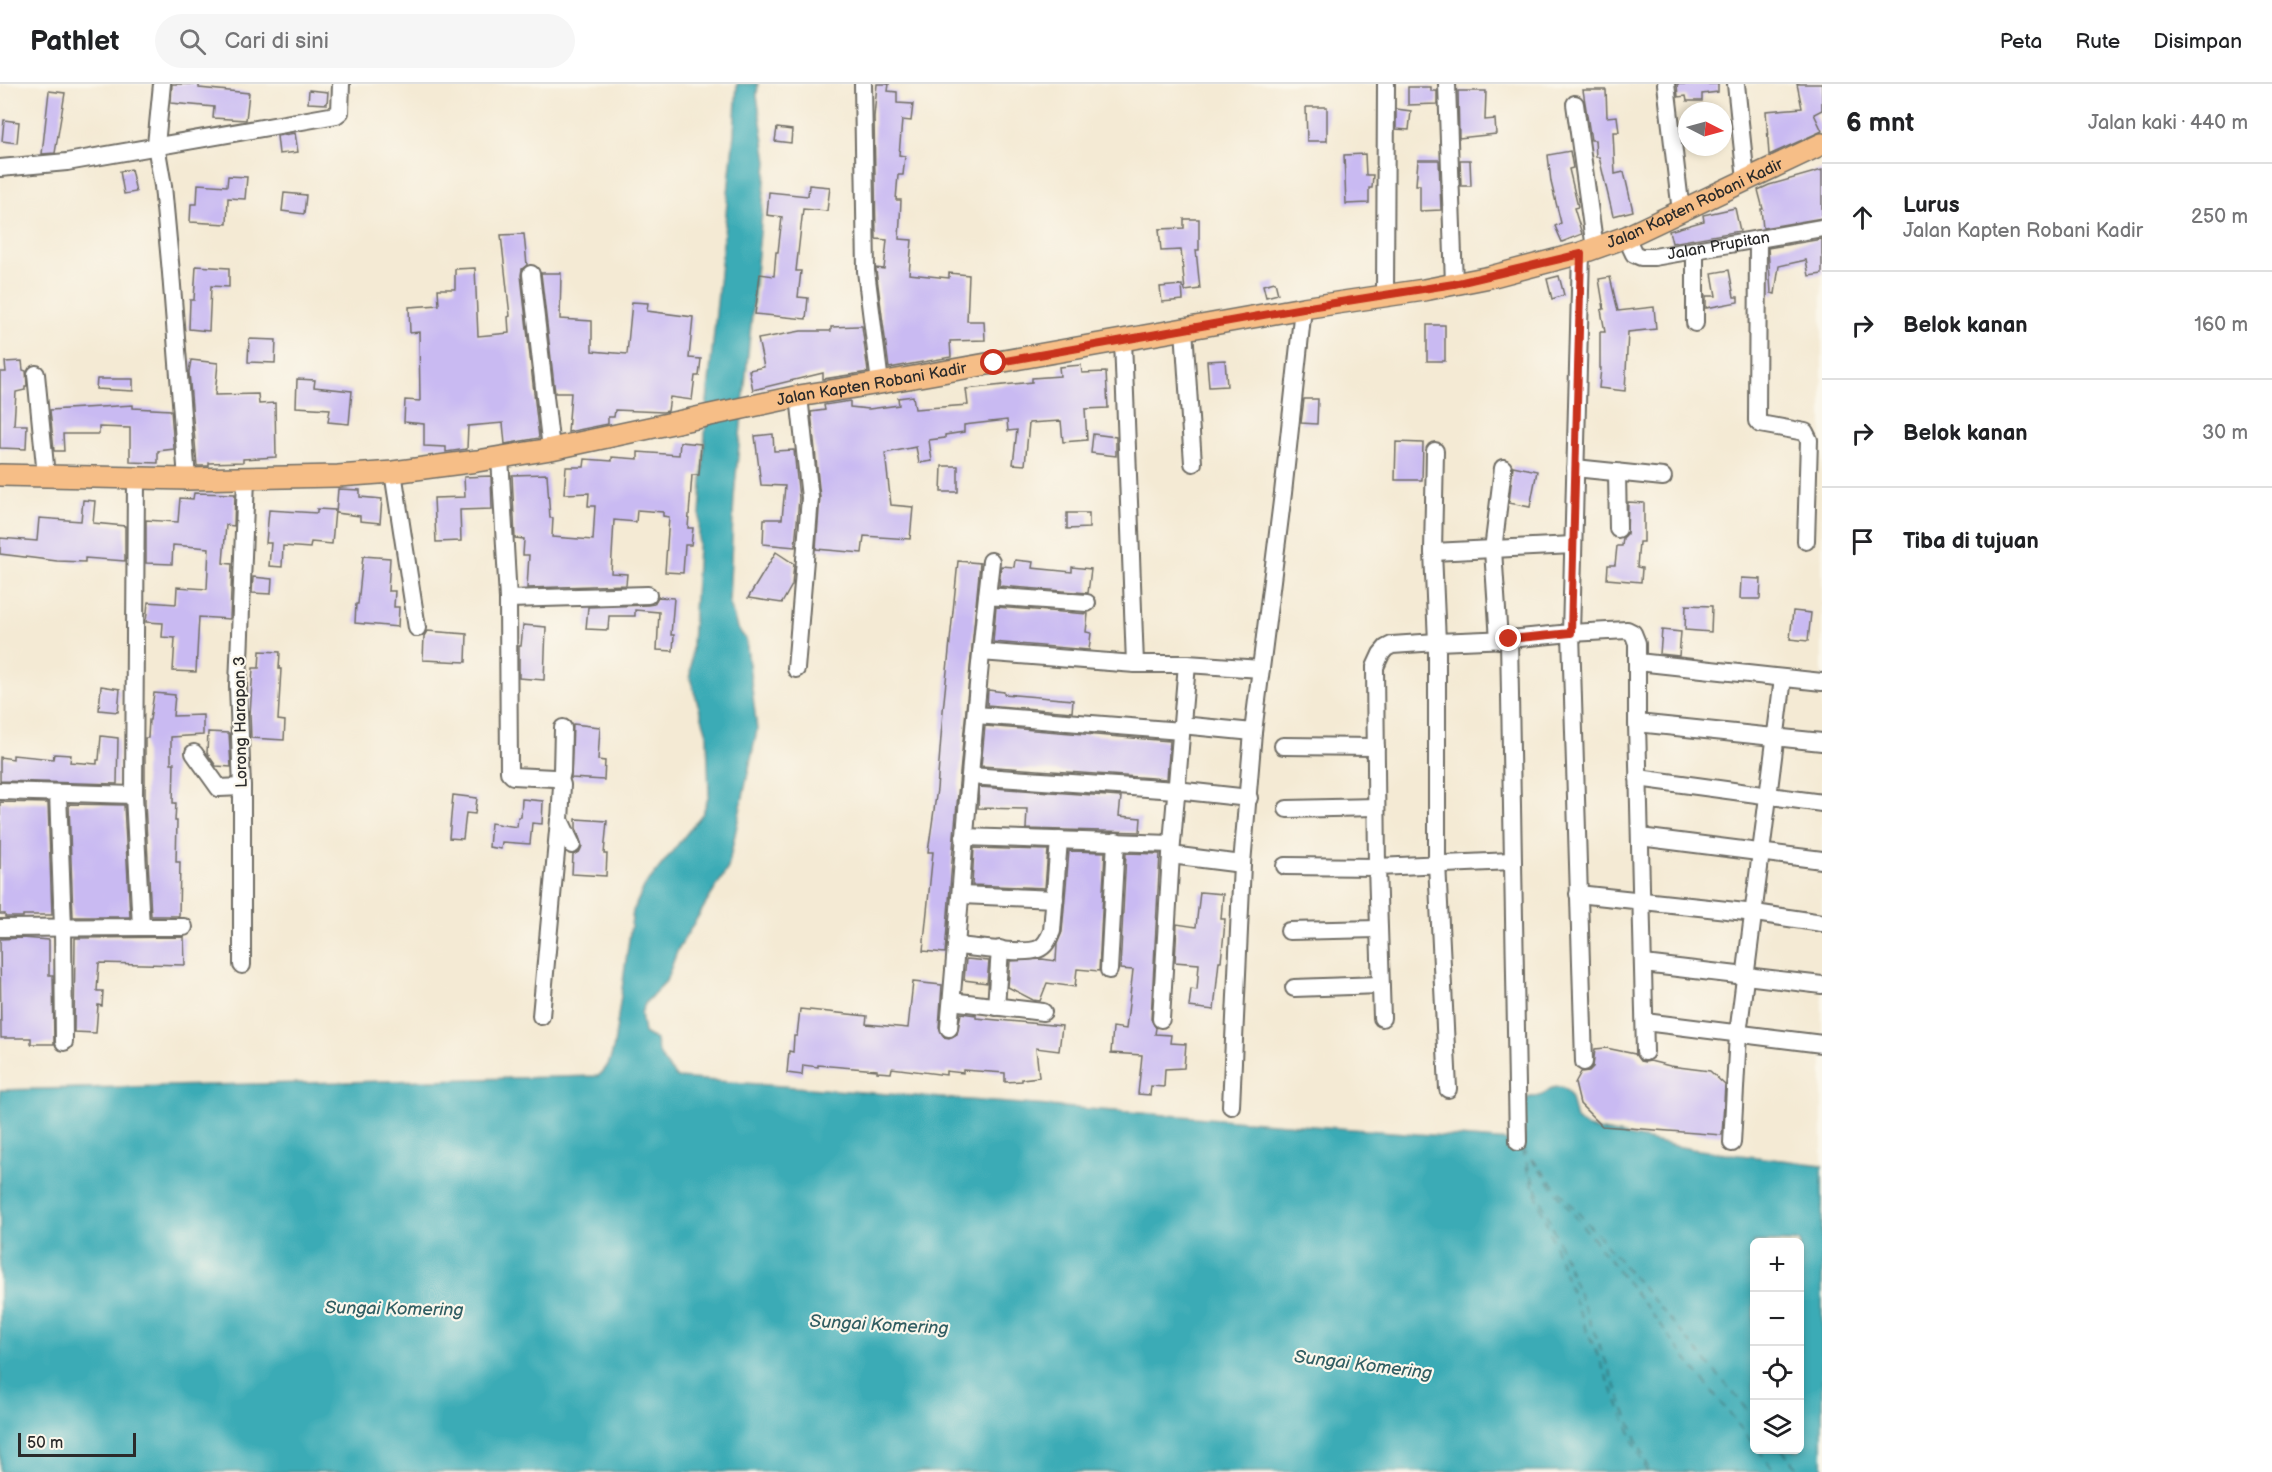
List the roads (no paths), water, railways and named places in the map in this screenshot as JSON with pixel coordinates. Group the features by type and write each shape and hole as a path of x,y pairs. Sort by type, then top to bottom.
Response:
{"main road":[{"name":"Jalan Kapten Robani Kadir","path":"0,475 246,479 393,472 551,449 799,396 1454,284 1588,251 1626,237 1822,144"}],"street":[{"path":"162,84 156,145 170,251 187,479"},
{"path":"0,168 67,162 336,115 340,112 341,84"},
{"path":"863,84 866,271 880,383"},
{"path":"1384,296 1386,84"},
{"path":"1448,84 1454,284"},
{"path":"1666,84 1681,212"},
{"path":"1736,84 1746,180"},
{"path":"1575,104 1588,251 1575,468 1571,633 1584,1062"},
{"name":"Jalan Prupitan","path":"1626,237 1634,254 1641,257 1695,251 1822,228"},
{"path":"1758,239 1757,421 1760,424 1805,432 1807,435 1809,440 1806,541"},
{"path":"1695,251 1695,323"},
{"path":"531,274 551,449"},
{"path":"1231,1106 1242,864 1253,732 1303,308"},
{"path":"1184,329 1193,463"},
{"path":"1123,340 1136,664"},
{"path":"36,374 46,476"},
{"path":"796,669 810,498 799,396"},
{"path":"1435,451 1433,552 1437,642 1437,863 1448,1089"},
{"path":"500,457 508,599 509,772 513,776 560,780"},
{"path":"1503,468 1493,550 1504,640 1512,861 1518,1142"},
{"path":"1575,468 1663,477"},
{"path":"393,472 417,628"},
{"path":"1617,472 1618,529"},
{"path":"136,478 134,795 141,927"},
{"name":"Lorong Harapan 3","path":"242,965 242,787 238,686 246,479"},
{"path":"1433,552 1573,545"},
{"path":"949,1028 964,837 991,561"},
{"path":"508,599 648,595"},
{"path":"987,596 1087,603"},
{"path":"1382,1018 1376,807 1375,675 1378,660 1386,648 1392,645 1504,640 1627,630 1633,633 1637,643 1638,662 1637,723 1645,1052"},
{"path":"981,652 1136,664 1187,664 1261,669"},
{"path":"1638,662 1822,682"},
{"path":"1161,1019 1171,850 1187,664"},
{"path":"1732,1143 1738,1034 1783,678"},
{"path":"976,715 1253,732"},
{"path":"1637,723 1822,742"},
{"path":"541,1016 560,820 563,728"},
{"path":"1283,746 1376,747"},
{"path":"194,753 219,788 242,787"},
{"path":"970,776 1176,790 1249,798"},
{"path":"1638,778 1822,803"},
{"path":"0,790 134,795"},
{"path":"58,793 64,1042"},
{"path":"1287,808 1376,807"},
{"path":"560,820 572,845"},
{"path":"964,837 1116,841 1242,864"},
{"path":"1640,837 1822,860"},
{"path":"956,946 1031,951 1041,948 1049,939 1055,898 1059,840"},
{"path":"1109,970 1116,841"},
{"path":"1285,866 1377,867 1512,861"},
{"path":"1578,894 1755,913 1822,923"},
{"path":"961,895 1055,898"},
{"path":"0,928 184,927"},
{"path":"1289,930 1378,929"},
{"path":"996,1007 1000,949"},
{"path":"1644,964 1822,985"},
{"path":"1294,988 1380,985"},
{"path":"959,1002 1043,1012"},
{"path":"1645,1022 1822,1044"}],"water":[{"name":"Sungai Komering","path":"737,84 758,84 757,96 767,162 734,496 729,601 737,628 746,639 757,730 728,868 678,949 666,981 646,1002 641,1013 644,1033 656,1040 660,1056 677,1078 1524,1142 1524,1103 1527,1098 1540,1096 1552,1088 1559,1087 1568,1091 1576,1119 1588,1128 1691,1149 1822,1165 1822,1472 0,1472 0,1090 598,1076 607,1066 614,1045 633,911 644,887 703,813 709,795 707,734 690,678 707,402"}]}
